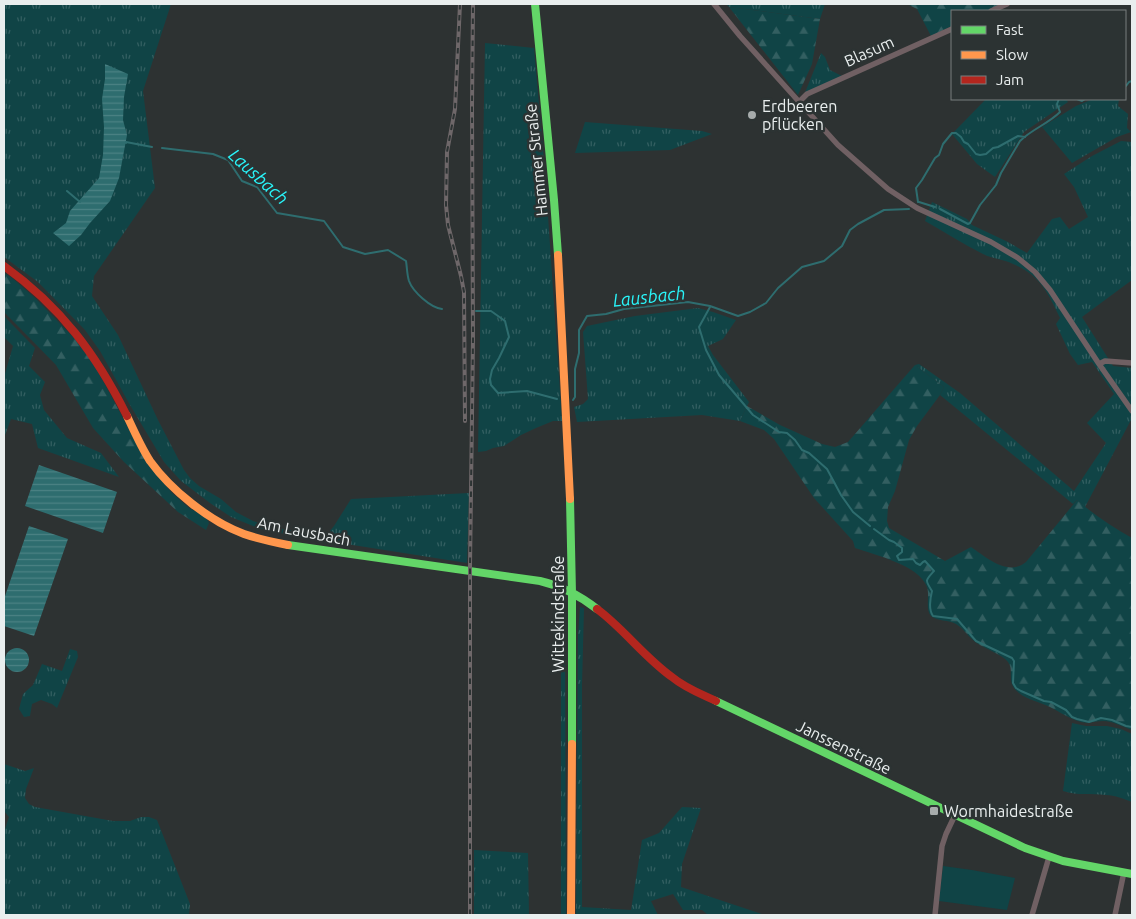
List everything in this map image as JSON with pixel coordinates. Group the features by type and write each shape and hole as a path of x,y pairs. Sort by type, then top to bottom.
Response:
{"main road":[{"name":"Hammer Straße","path":"535,4 554,200 561,313"},
{"name":"Am Lausbach","path":"4,266 32,287 54,307 76,332 107,379 150,459 163,476 178,492 219,522 250,535 277,542 540,582 560,586 572,593"},
{"name":"Wittekindstraße","path":"561,313 571,522 571,915"},
{"name":"Janssenstraße","path":"572,593 605,615 666,674 680,684 1025,848 1076,864 1128,873"}],"street":[{"path":"714,4 798,102 838,145 882,184 917,208 992,242 1018,258 1042,280 1132,411"},
{"path":"993,10 1007,4"},
{"name":"Blasum","path":"798,102 807,94 951,28"},
{"path":"1099,364 1105,361 1132,363"},
{"path":"935,915 942,846 955,815"},
{"path":"1032,915 1049,857"},
{"path":"1115,915 1128,873"}],"green space":[{"path":"4,4 171,4 143,91 155,188 94,276 92,296 118,335 158,420 190,478 199,486 221,499 236,512 253,521 273,527 325,537 351,499 469,493 467,563 340,543 320,542 258,528 231,517 210,503 181,481 164,462 100,351 85,330 38,282 4,257"},
{"path":"726,4 825,4 820,19 729,7"},
{"path":"907,4 1003,4 988,10 951,10 951,26 931,36 917,9"},
{"path":"729,7 820,19 812,64 798,95"},
{"path":"485,43 534,48 545,172 562,421 553,421 536,428 504,446 478,452"},
{"path":"821,53 825,57 830,70 844,77 804,95"},
{"path":"985,100 1067,100 1068,102 1024,132 995,177 977,164 952,134"},
{"path":"1091,100 1119,100 1118,106 1128,114 1127,128 1131,132 1117,137 1072,163 1042,127 1076,106"},
{"path":"585,122 702,131 712,134 670,150 575,153"},
{"path":"1121,141 1132,142 1132,280 1082,317 1113,366 1132,368 1132,421 1085,507 1077,500 1073,504 940,395 944,387 915,365 919,364 960,393 1074,491 1106,443 1087,423 1114,394 1092,362 1078,365 1070,354 1056,324 1060,318 1047,293 1037,279 1022,268 983,254 925,221 932,202 967,219 972,225 1027,253 1052,219 1060,217 1069,229 1088,217 1074,187 1064,174 1092,156"},
{"path":"4,273 36,299 75,339 94,364 147,463 172,493 189,508 205,516 209,523 206,530 178,512 124,462 93,428 56,365 4,312"},
{"path":"698,308 736,320 723,339 708,346 749,402 740,421 702,415 577,422 574,407 583,404 588,399 583,332 587,326 635,316"},
{"path":"4,316 35,348 29,366 45,382 40,395 44,410 67,438 101,453 119,477 38,448 32,424 11,419 4,438 4,377 13,346 4,337"},
{"path":"915,365 944,387 909,440 895,491 888,507 887,521 889,528 945,561 971,547 997,564 1012,567 1019,566 1026,562 1077,500 1090,511 1132,538 1132,730 1107,721 1087,723 1077,721 1019,693 1012,685 1011,669 1006,659 976,643 956,624 931,616 928,610 927,587 915,573 896,562 855,548 853,541 814,498 774,439 764,430 740,421 747,406 780,425 822,444 835,447 848,442"},
{"path":"580,607 584,608 582,907 631,910 642,840 659,833 682,807 701,808 682,864 681,887 765,915 708,915 702,910 683,910 673,894 651,901 658,915 576,915 578,635"},
{"path":"561,618 565,618 566,915 561,915"},
{"path":"70,649 77,651 78,657 57,708 41,700 32,704 30,716 24,717 19,709 23,694 33,685 42,664 62,671"},
{"path":"1072,723 1086,726 1107,726 1132,734 1132,802 1113,796 1063,791"},
{"path":"4,764 25,771 34,768 26,789 25,798 29,804 35,807 113,821 130,821 141,817 157,820 190,904 189,915 4,915 4,832 9,817 4,811"},
{"path":"474,850 528,853 529,915 474,915"},
{"path":"943,866 1015,878 1007,910 939,901"}],"shaded area":[{"path":"105,64 128,74 123,120 127,135 119,178 110,201 69,246 53,233 66,223 70,211 99,178 103,155 102,99"},
{"path":"39,465 117,492 103,533 25,506"},
{"path":"29,526 68,539 34,636 4,626 4,599"},
{"path":"17,648 25,652 29,660 25,668 17,672 9,668 5,660 9,652"}],"waterway":[{"name":"Lausbach","path":"1126,86 1132,81"},
{"name":"Lausbach","path":"940,209 968,224 970,223 980,205 996,185 1020,141 1060,112 1057,104 1059,100"},
{"name":"Lausbach","path":"1080,100 1084,100"},
{"path":"918,202 916,188 935,158 939,155 943,144 952,133 956,133 976,154 980,155 986,154 993,148 1018,136 1025,137"},
{"name":"Lausbach","path":"126,143 152,147"},
{"name":"Lausbach","path":"162,148 213,154 228,160 242,181 257,187 277,213 324,221 343,247 365,254 388,250 406,261 409,281 418,294 428,303 442,309"},
{"name":"Lausbach","path":"67,191 80,202"},
{"name":"Lausbach","path":"919,202 935,207"},
{"name":"Lausbach","path":"573,400 575,397 575,369 579,353 579,330 587,316 606,314 624,309 688,302 710,306 738,316 766,303 778,288 802,267 824,261 842,246 850,230 858,224 884,210 909,209"},
{"path":"710,307 699,327 706,350 719,375 753,415 779,432 787,433 802,450 809,453 827,469 853,512 870,526"},
{"name":"Lausbach","path":"476,311 491,311 505,321 509,337 492,370 490,379 491,385 498,393 527,391 557,399"},
{"path":"874,529 902,548 902,552 897,556 899,560 913,559 920,565 925,561 934,571 927,581 932,591 930,607 933,616 957,619 976,641 1012,658 1014,661 1013,683 1016,688 1044,701 1051,702 1066,710 1072,717 1077,719 1089,722 1101,718 1132,727"}],"railway":[{"path":"460,4 455,109 447,152 446,205 448,225 464,292 465,421"},
{"path":"470,915 473,4"}],"traffic: fast":[{"path":"535,4 558,255"},
{"path":"570,499 572,744"},
{"path":"288,545 540,581 570,592 584,599 597,609"},
{"path":"716,701 1025,848 1063,861 1132,874"}],"traffic: slow":[{"path":"558,255 570,499"},
{"path":"127,416 150,461 169,483 204,513 244,534 288,545"},
{"path":"571,915 572,744"}],"traffic: jam":[{"path":"4,266 43,298 75,333 103,372 127,416"},
{"path":"597,609 652,661 677,681 716,701"}],"place":[{"name":"Erdbeeren pflücken","path":"752,115"},
{"name":"Wormhaidestraße","path":"934,811"}]}
